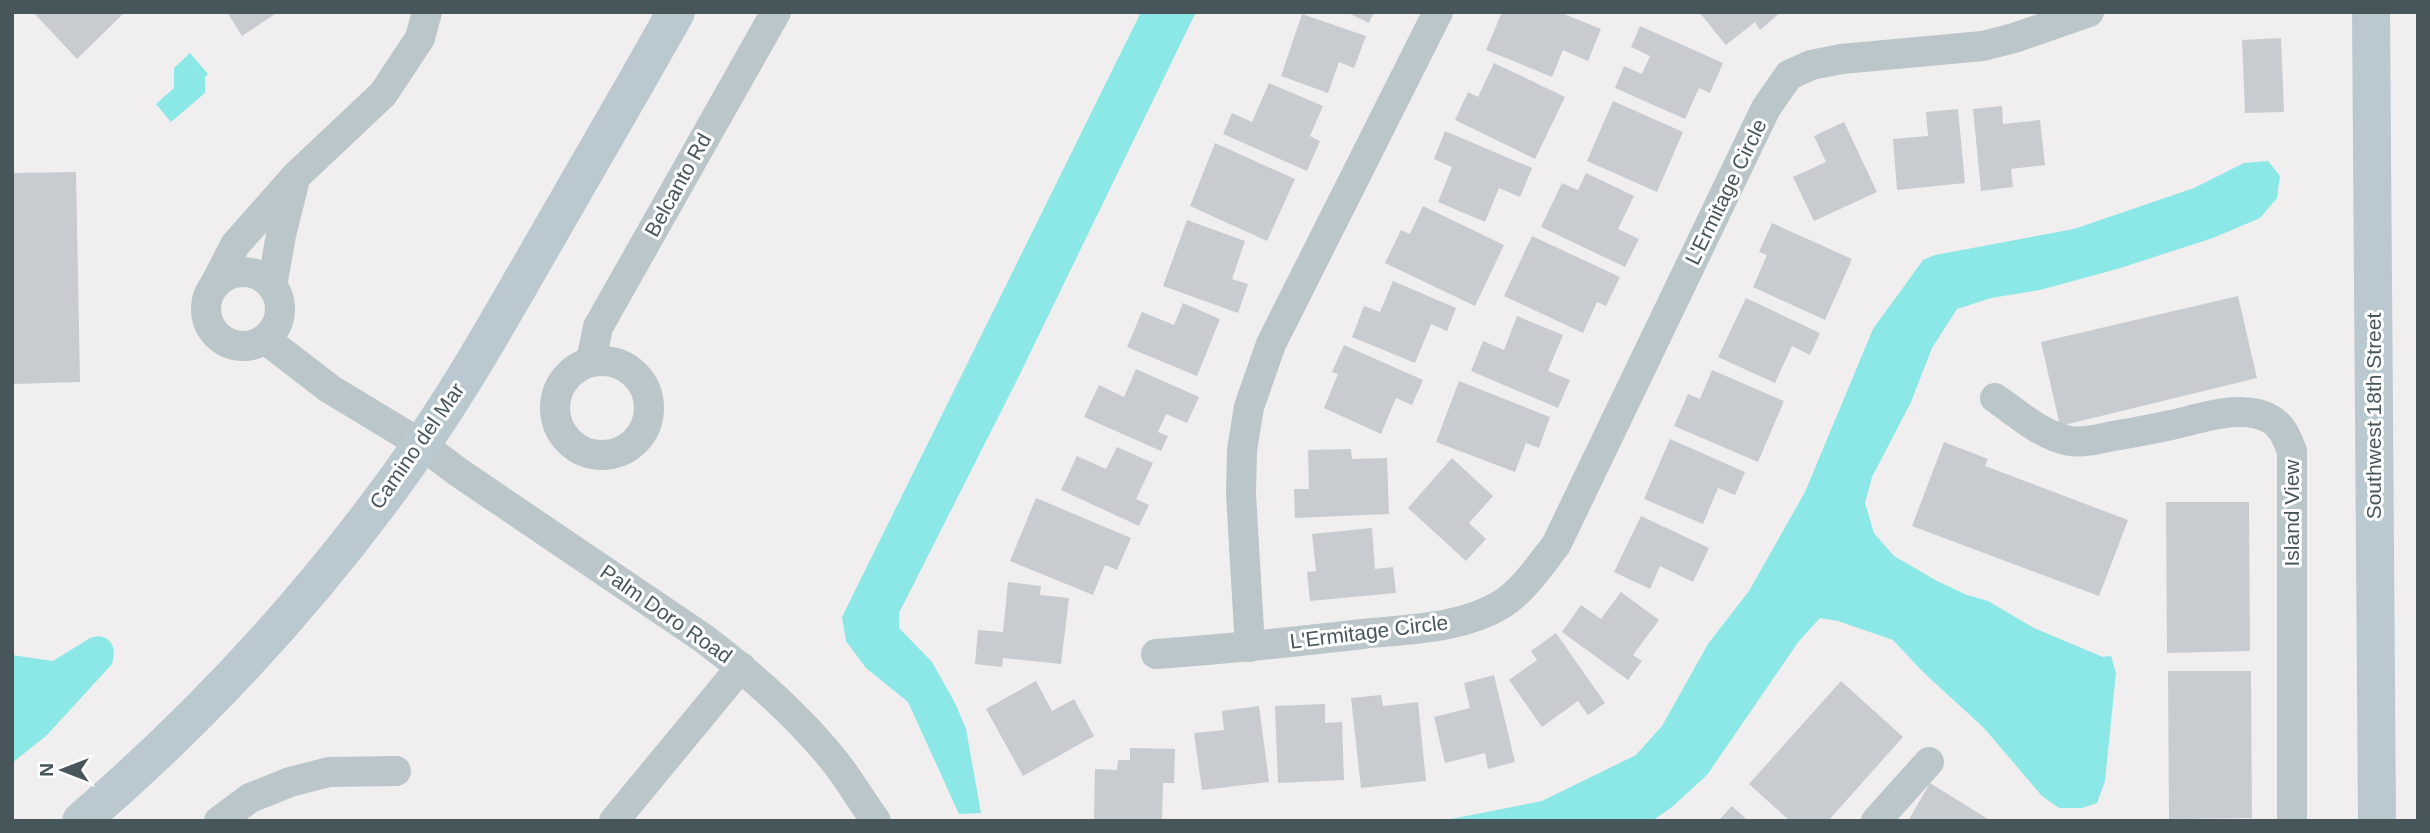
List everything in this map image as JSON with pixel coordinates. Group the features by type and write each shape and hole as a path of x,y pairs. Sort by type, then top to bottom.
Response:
{"street":[{"path":"215,284 223,276 234,272 256,273 272,286 280,305 279,318 274,329 255,344 230,344 219,338 206,317 209,293 234,245 296,176 383,94 420,38 428,12"},
{"name":"Camino del Mar","path":"81,821 205,706 279,627 348,544 421,444 479,355 676,12"},
{"name":"Belcanto Rd","path":"591,361 598,327 776,12"},
{"path":"1250,647 1241,494 1242,450 1249,407 1271,344 1438,12"},
{"name":"L'Ermitage Circle","path":"1156,654 1250,647 1456,622 1502,603 1523,585 1556,545 1766,108 1789,75 1811,65 1841,59 1983,46 2089,12"},
{"name":"Southwest 18th Street","path":"2371,12 2377,821"},
{"path":"272,286 296,176"},
{"name":"Palm Doro Road","path":"265,338 330,389 421,444 741,667 790,712 836,763 876,821"},
{"name":"Island View","path":"1995,398 2033,425 2070,441 2088,441 2214,414 2233,413 2253,414 2271,419 2285,433 2292,451 2292,821"},
{"path":"614,821 741,667"},
{"path":"1876,821 1929,762"},
{"path":"219,821 250,798 289,782 329,772 396,771"}],"water":[{"path":"1141,12 1196,12 1018,378 899,613 899,628 932,662 966,729 981,813 959,814 908,702 866,668 846,641 842,617"},
{"path":"190,53 208,74 205,77 205,93 171,122 156,104 174,88 174,68"},
{"path":"2268,161 2280,176 2277,198 2260,218 2213,238 2117,269 2040,290 1991,298 1957,309 1932,348 1911,402 1872,477 1865,503 1874,533 1894,556 1937,581 1988,601 2034,628 2103,657 2111,656 2116,673 2105,781 2097,803 2082,808 2059,808 2042,796 1984,728 1923,672 1893,640 1838,621 1820,618 1799,641 1707,775 1652,821 1441,821 1542,801 1636,755 1662,726 1708,644 1749,591 1805,492 1873,329 1923,260 1935,255 2074,229 2194,188 2244,163"},
{"path":"98,636 108,639 113,646 112,664 47,735 12,763 12,655 53,661 90,638"}],"building":[{"path":"33,12 125,12 77,59"},
{"path":"227,12 278,12 242,36"},
{"path":"1346,12 1374,12 1369,23"},
{"path":"1502,12 1559,12 1601,29 1588,61 1563,50 1552,77 1486,50"},
{"path":"1699,12 1781,12 1760,30 1755,22 1726,45"},
{"path":"1302,14 1366,36 1354,68 1339,62 1328,93 1281,76"},
{"path":"1640,26 1723,63 1710,93 1699,88 1685,119 1615,88 1624,66 1642,74 1650,56 1631,47"},
{"path":"2281,38 2284,112 2245,113 2242,40"},
{"path":"1494,63 1565,97 1535,159 1455,120 1468,92 1478,97"},
{"path":"1269,83 1323,106 1310,136 1320,141 1307,171 1223,134 1232,113 1252,122"},
{"path":"1613,101 1683,132 1657,192 1587,161"},
{"path":"2002,106 2003,124 2040,120 2045,165 2011,169 2013,187 1981,191 1973,109"},
{"path":"1958,109 1965,183 1897,190 1893,139 1928,136 1926,112"},
{"path":"1844,122 1877,192 1814,221 1793,177 1826,162 1814,136"},
{"path":"1445,131 1532,168 1520,197 1499,188 1485,222 1438,202 1452,167 1434,159"},
{"path":"1215,143 1295,179 1267,241 1190,206"},
{"path":"76,172 80,382 12,384 12,173"},
{"path":"1586,173 1634,196 1618,229 1639,239 1625,267 1541,227 1562,183 1578,190"},
{"path":"1423,206 1504,245 1475,306 1385,263 1401,230 1410,234"},
{"path":"1187,220 1245,241 1232,279 1248,284 1238,313 1163,286"},
{"path":"1772,223 1852,259 1825,320 1753,287 1767,255 1759,252"},
{"path":"1532,236 1620,277 1606,306 1597,302 1583,333 1504,296"},
{"path":"1393,281 1456,308 1447,331 1431,324 1415,363 1352,337 1364,306 1380,312"},
{"path":"2238,296 2257,378 2060,426 2041,342"},
{"path":"1746,298 1820,333 1810,355 1792,346 1775,383 1718,357"},
{"path":"1183,303 1220,319 1197,376 1127,347 1142,312 1174,325"},
{"path":"1517,316 1563,335 1548,371 1570,380 1558,408 1471,371 1483,341 1504,350"},
{"path":"1344,345 1423,380 1412,405 1396,398 1381,434 1324,408 1338,374 1332,372"},
{"path":"1136,369 1199,397 1187,423 1166,414 1158,432 1168,436 1161,451 1084,417 1099,385 1124,397"},
{"path":"1712,370 1784,401 1758,462 1674,426 1688,394 1700,399"},
{"path":"1459,381 1550,417 1539,448 1526,443 1515,472 1436,442"},
{"path":"1670,439 1745,472 1735,495 1718,488 1703,524 1644,499"},
{"path":"1944,442 1988,459 1985,466 2128,520 2099,596 1912,526"},
{"path":"1117,447 1153,463 1136,499 1149,505 1139,526 1061,490 1077,456 1106,469"},
{"path":"1351,449 1352,459 1387,458 1389,514 1295,518 1294,489 1309,489 1308,450"},
{"path":"1452,458 1493,496 1469,523 1486,539 1466,561 1408,508"},
{"path":"1036,498 1131,538 1117,570 1105,565 1093,595 1010,561"},
{"path":"2166,502 2249,502 2250,651 2167,653"},
{"path":"1641,516 1709,548 1693,582 1660,566 1650,589 1614,572"},
{"path":"1372,528 1375,569 1393,567 1396,593 1310,601 1307,572 1316,571 1312,534"},
{"path":"1008,582 1041,586 1040,595 1069,598 1061,664 1003,658 1002,667 975,664 978,630 1003,632"},
{"path":"1621,592 1659,620 1633,655 1642,661 1628,680 1562,632 1581,605 1601,619"},
{"path":"1556,633 1605,703 1588,715 1578,701 1542,727 1509,680 1537,660 1531,651"},
{"path":"2168,671 2251,671 2252,818 2169,819"},
{"path":"1494,675 1515,762 1488,769 1485,753 1445,763 1434,717 1470,708 1464,683"},
{"path":"1036,681 1052,711 1074,699 1094,736 1023,776 986,709"},
{"path":"1841,681 1903,737 1828,821 1790,821 1749,784"},
{"path":"1381,695 1383,706 1418,702 1426,781 1361,788 1351,698"},
{"path":"1325,704 1325,723 1342,722 1344,780 1278,783 1275,706"},
{"path":"1259,706 1269,782 1202,790 1194,733 1224,730 1222,711"},
{"path":"1130,748 1175,749 1174,783 1163,783 1162,821 1094,821 1095,769 1117,770 1118,760 1130,760"},
{"path":"1930,783 1991,821 1908,821"},
{"path":"1732,806 1748,821 1718,821"}]}
